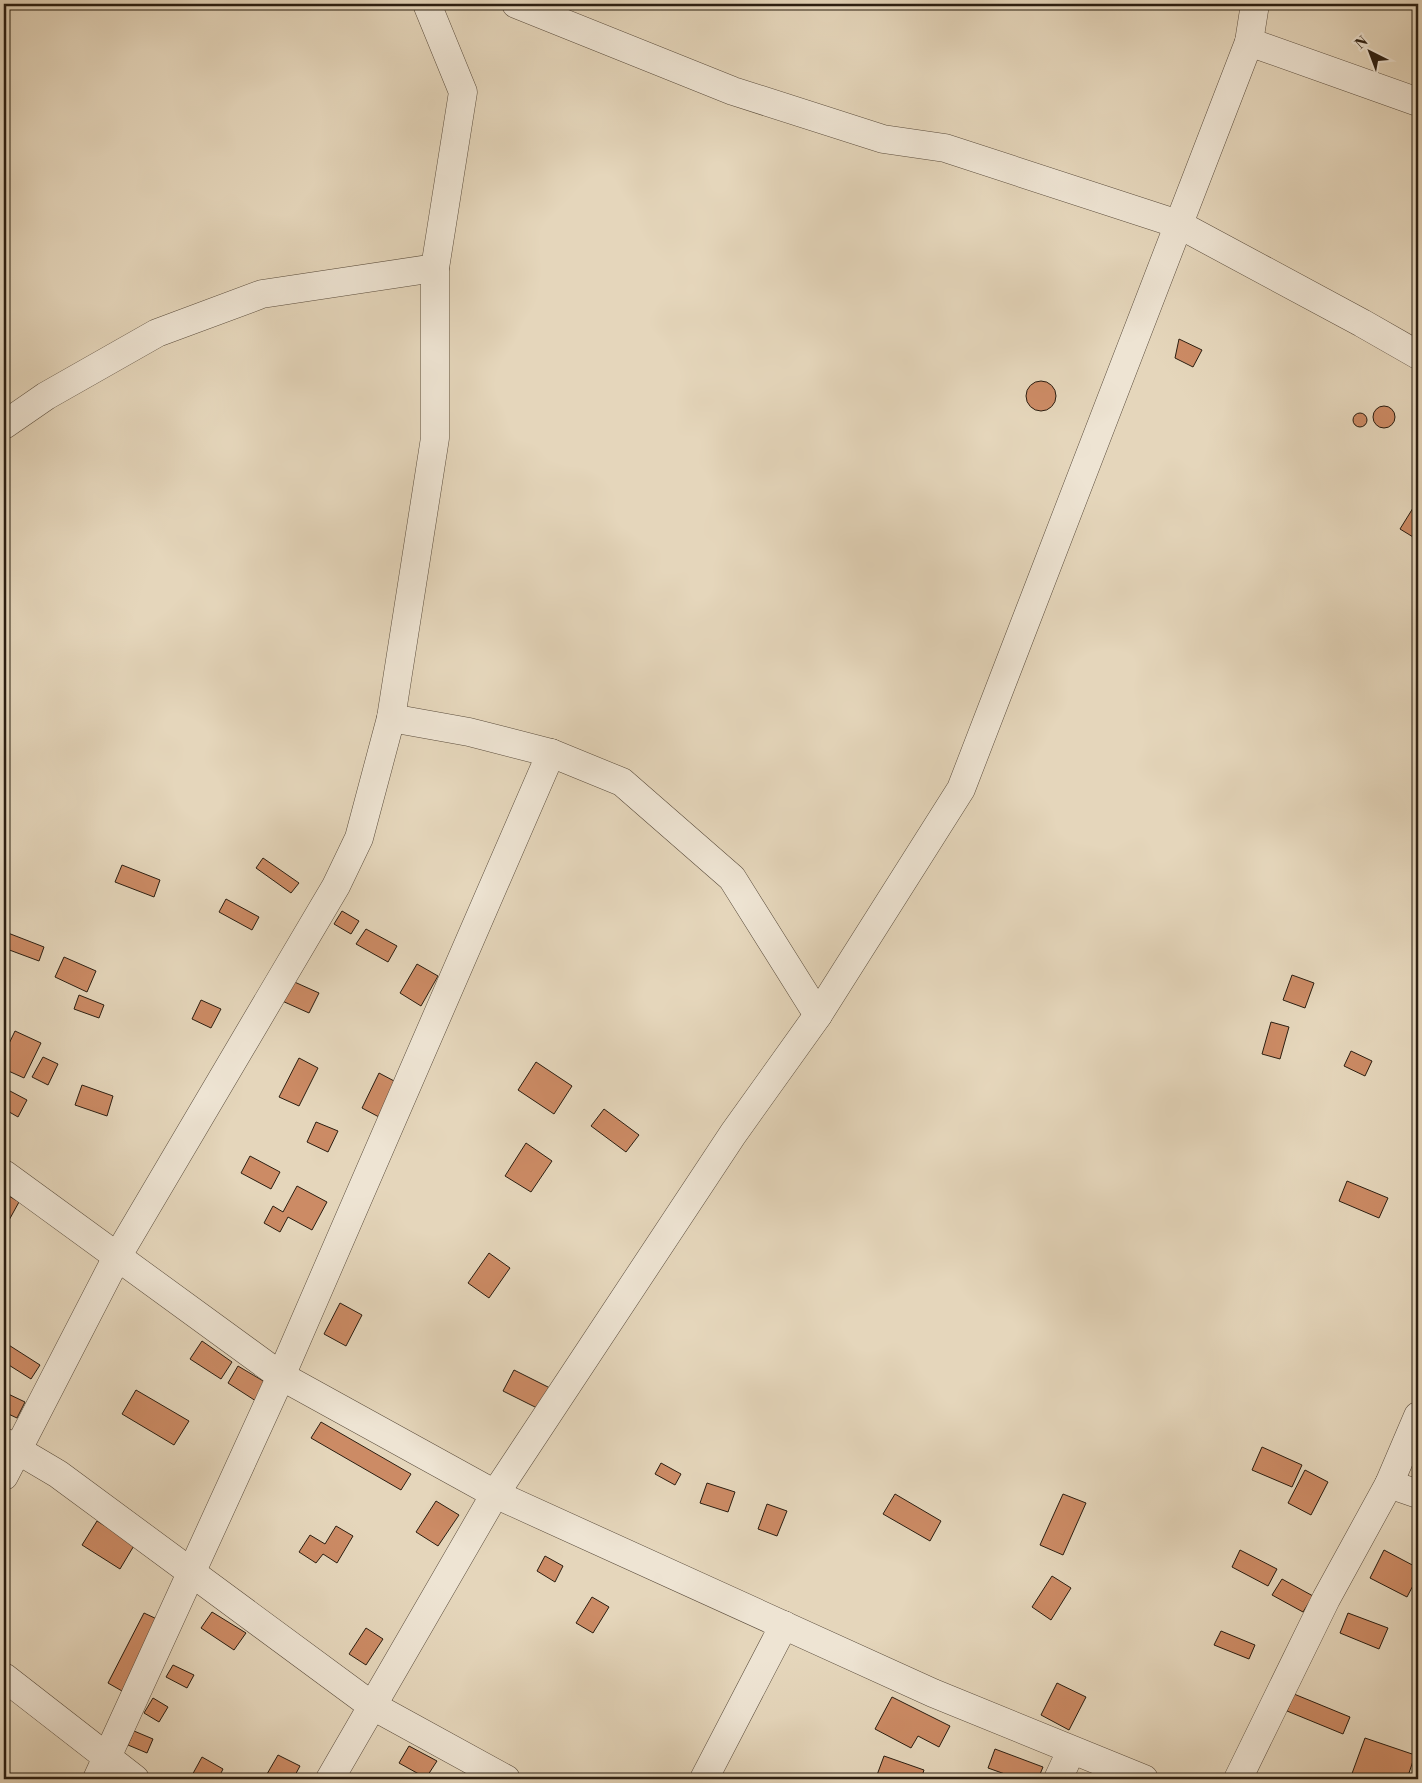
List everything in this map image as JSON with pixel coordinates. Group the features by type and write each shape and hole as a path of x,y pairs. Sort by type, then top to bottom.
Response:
{"street":[{"path":"4,1476 10,1447 117,1257 336,886 359,838 392,718 435,438 435,268 462,92 427,4"},
{"path":"516,4 733,91 883,139 945,148 1178,224 1418,355"},
{"path":"330,1779 495,1494 733,1134 818,1015 961,789 1249,42 1255,4"},
{"path":"1249,42 1418,102"},
{"path":"4,424 46,396 156,333 262,294 435,268"},
{"path":"392,718 469,732 551,753 622,782 732,878 818,1015"},
{"path":"103,1769 281,1376 551,753"},
{"path":"4,1174 281,1376 495,1494 933,1693 1071,1751 1144,1779"},
{"path":"1238,1779 1326,1599 1389,1484 1418,1416"},
{"path":"10,1447 58,1474 372,1705 506,1779"},
{"path":"1389,1484 1418,1494"},
{"path":"704,1779 784,1625"},
{"path":"4,1677 103,1769 135,1779"},
{"path":"1058,1779 1071,1751"}],"building":[{"path":"1179,339 1202,350 1193,367 1175,358"},
{"path":"1041,381 1052,385 1056,396 1052,407 1041,411 1030,407 1026,396 1030,385"},
{"path":"1384,406 1392,409 1395,417 1392,425 1384,428 1376,425 1373,417 1376,409"},
{"path":"1360,413 1365,415 1367,420 1365,425 1360,427 1355,425 1353,420 1355,415"},
{"path":"1418,500 1418,540 1400,529"},
{"path":"263,858 299,883 291,893 256,868"},
{"path":"122,865 160,880 154,897 115,882"},
{"path":"226,899 259,917 252,930 219,912"},
{"path":"342,911 359,921 351,934 334,924"},
{"path":"366,929 397,946 388,962 356,944"},
{"path":"8,933 44,947 39,961 4,948"},
{"path":"64,957 96,971 87,992 55,977"},
{"path":"417,964 438,976 421,1006 400,993"},
{"path":"1292,975 1314,983 1305,1008 1283,1000"},
{"path":"290,980 319,993 309,1013 280,1000"},
{"path":"79,995 104,1005 99,1018 74,1009"},
{"path":"201,1000 221,1009 211,1028 192,1019"},
{"path":"1271,1022 1289,1027 1280,1059 1262,1054"},
{"path":"15,1031 41,1043 24,1078 4,1069 4,1054"},
{"path":"1351,1051 1372,1061 1365,1076 1344,1066"},
{"path":"43,1057 58,1064 48,1085 32,1077"},
{"path":"299,1058 318,1068 299,1106 279,1097"},
{"path":"536,1062 572,1086 554,1114 518,1090"},
{"path":"379,1073 396,1082 379,1117 362,1108"},
{"path":"82,1085 113,1096 107,1116 75,1105"},
{"path":"10,1091 27,1100 18,1117 4,1109 4,1102"},
{"path":"604,1109 639,1135 626,1152 591,1126"},
{"path":"316,1122 338,1131 328,1152 307,1142"},
{"path":"526,1143 552,1161 531,1192 505,1176"},
{"path":"250,1156 280,1172 271,1189 241,1173"},
{"path":"1347,1181 1388,1198 1379,1218 1339,1201"},
{"path":"297,1186 327,1202 312,1230 288,1217 280,1232 264,1223 273,1206 283,1212"},
{"path":"4,1193 19,1202 8,1222 4,1219"},
{"path":"489,1253 510,1268 489,1298 468,1283"},
{"path":"340,1303 362,1315 346,1346 324,1334"},
{"path":"202,1341 232,1362 221,1379 190,1359"},
{"path":"4,1342 40,1365 31,1379 4,1362"},
{"path":"238,1366 270,1385 259,1403 228,1383"},
{"path":"514,1370 552,1389 541,1410 503,1391"},
{"path":"136,1390 189,1421 174,1445 122,1414"},
{"path":"4,1392 25,1402 17,1418 4,1412"},
{"path":"321,1422 411,1474 401,1490 311,1438"},
{"path":"1262,1447 1302,1465 1292,1487 1252,1470"},
{"path":"661,1463 681,1474 675,1485 655,1474"},
{"path":"1305,1470 1328,1482 1311,1515 1288,1503"},
{"path":"707,1483 735,1492 728,1512 700,1503"},
{"path":"895,1494 941,1521 930,1541 883,1514"},
{"path":"1063,1494 1086,1503 1063,1555 1040,1545"},
{"path":"436,1501 459,1515 438,1546 416,1532"},
{"path":"767,1504 787,1511 777,1536 758,1529"},
{"path":"97,1521 135,1544 120,1569 82,1545"},
{"path":"336,1526 353,1536 337,1563 323,1554 316,1563 299,1552 310,1535 325,1544"},
{"path":"1240,1550 1277,1569 1268,1586 1232,1567"},
{"path":"1384,1550 1418,1568 1418,1576 1407,1597 1370,1578"},
{"path":"545,1556 563,1566 555,1582 537,1571"},
{"path":"1052,1576 1071,1588 1051,1620 1032,1607"},
{"path":"1282,1579 1313,1596 1303,1612 1272,1595"},
{"path":"592,1597 609,1607 593,1633 576,1623"},
{"path":"212,1612 246,1633 234,1650 201,1628"},
{"path":"144,1613 159,1620 122,1691 108,1683"},
{"path":"1348,1613 1388,1628 1379,1649 1340,1633"},
{"path":"366,1628 383,1639 366,1665 349,1654"},
{"path":"1221,1631 1255,1645 1249,1659 1214,1645"},
{"path":"173,1665 194,1675 187,1688 166,1677"},
{"path":"1057,1683 1086,1697 1069,1730 1041,1715"},
{"path":"1294,1694 1350,1717 1343,1734 1287,1711"},
{"path":"892,1697 950,1726 939,1747 918,1736 911,1748 875,1729"},
{"path":"153,1698 168,1707 159,1722 144,1713"},
{"path":"134,1731 153,1739 147,1753 128,1745"},
{"path":"1365,1738 1415,1755 1407,1779 1350,1779"},
{"path":"409,1746 437,1761 426,1778 399,1763"},
{"path":"995,1749 1043,1767 1038,1779 1019,1779 988,1768"},
{"path":"278,1755 300,1766 293,1779 276,1779 267,1774"},
{"path":"884,1756 924,1770 921,1779 889,1779 877,1775"},
{"path":"202,1757 223,1769 218,1779 190,1779"}]}
